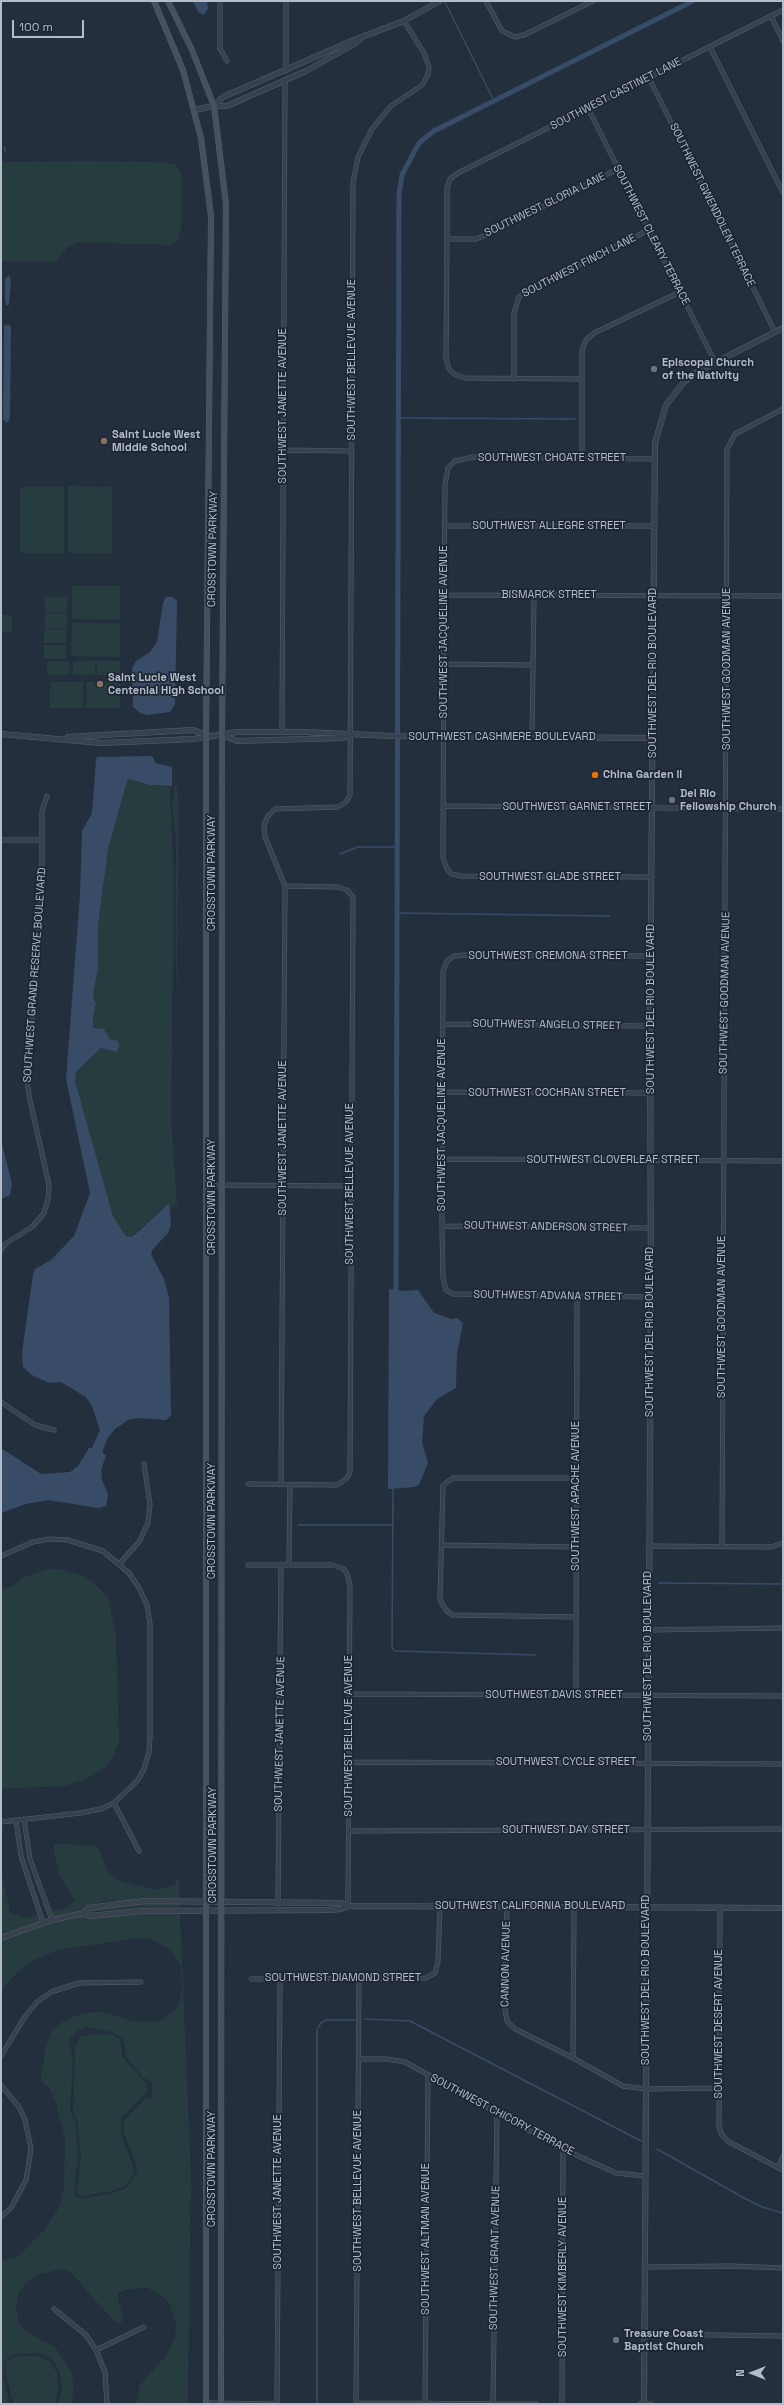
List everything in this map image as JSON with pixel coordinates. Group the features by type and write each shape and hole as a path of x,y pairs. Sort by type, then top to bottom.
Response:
{"main road":[{"name":"CROSSTOWN PARKWAY","path":"154,1 182,70 194,110 207,174 211,216 206,735 206,2404"},
{"name":"CROSSTOWN PARKWAY","path":"168,1 192,50 214,106 226,204 222,735 223,1912 221,2404"}],"street":[{"path":"220,1 220,49 227,61"},
{"path":"286,1 286,71"},
{"path":"214,106 224,97 360,38 404,21 440,1"},
{"path":"486,1 502,31 516,37 524,35 593,1"},
{"name":"SOUTHWEST CASTINET LANE","path":"447,239 447,188 450,179 458,172 783,10"},
{"path":"771,16 783,41"},
{"name":"SOUTHWEST BELLEVUE AVENUE","path":"284,807 338,806 346,802 350,795 353,182 358,157 372,129 392,106 422,85 428,75 429,67 424,53 404,21"},
{"path":"194,110 214,106 228,106 286,80 354,44 360,38"},
{"path":"710,47 783,193"},
{"name":"SOUTHWEST GWENDOLEN TERRACE","path":"649,78 775,332"},
{"name":"SOUTHWEST JANETTE AVENUE","path":"282,732 286,80"},
{"name":"SOUTHWEST CLEARY TERRACE","path":"588,108 715,362"},
{"name":"SOUTHWEST GLORIA LANE","path":"447,239 476,239 486,235 618,169"},
{"name":"SOUTHWEST FINCH LANE","path":"514,379 514,312 519,297 534,287 649,230"},
{"path":"447,239 446,358 447,366 454,374 465,378 582,379"},
{"path":"582,458 582,350 589,337 680,292"},
{"name":"SOUTHWEST DEL RIO BOULEVARD","path":"644,2404 646,2267 646,1906 649,1630 648,1546 651,1298 650,1026 655,459 657,432 666,405 684,382 715,362 783,328"},
{"name":"SOUTHWEST GOODMAN AVENUE","path":"722,1546 723,1160 727,808 727,449 730,440 739,431 782,411"},
{"path":"283,450 351,451"},
{"name":"SOUTHWEST CHOATE STREET","path":"451,465 466,458 655,459"},
{"name":"SOUTHWEST JACQUELINE AVENUE","path":"449,872 443,858 443,736 445,485 446,473 451,465"},
{"name":"SOUTHWEST ALLEGRE STREET","path":"445,526 654,526"},
{"name":"BISMARCK STREET","path":"444,595 783,596"},
{"path":"532,736 534,596"},
{"path":"444,664 532,665"},
{"name":"SOUTHWEST CASHMERE BOULEVARD","path":"1,734 61,738 193,730 206,735"},
{"name":"SOUTHWEST CASHMERE BOULEVARD","path":"61,738 81,742 137,743 194,739 206,735 222,735 237,732 392,736 653,738"},
{"name":"SOUTHWEST CASHMERE BOULEVARD","path":"222,735 237,741 342,738 351,735"},
{"name":"SOUTHWEST GRAND RESERVE BOULEVARD","path":"1,1250 5,1244 32,1227 44,1213 48,1199 49,1185 29,1096 27,1080 42,892 42,810 47,796"},
{"name":"SOUTHWEST GARNET STREET","path":"443,806 783,808"},
{"name":"SOUTHWEST JANETTE AVENUE","path":"281,1484 285,886 265,837 264,825 268,816 275,809 284,807"},
{"path":"1,840 42,840"},
{"name":"SOUTHWEST GLADE STREET","path":"449,872 461,876 652,877"},
{"name":"SOUTHWEST BELLEVUE AVENUE","path":"285,886 338,887 347,890 352,897 350,1472 346,1479 337,1485 290,1484"},
{"name":"SOUTHWEST CREMONA STREET","path":"447,961 454,956 464,955 651,956"},
{"name":"SOUTHWEST JACQUELINE AVENUE","path":"446,1290 443,1278 442,1226 443,971 447,961"},
{"name":"SOUTHWEST ANGELO STREET","path":"443,1024 650,1026"},
{"name":"SOUTHWEST COCHRAN STREET","path":"443,1092 650,1093"},
{"name":"SOUTHWEST CLOVERLEAF STREET","path":"443,1159 651,1162 723,1160 783,1161"},
{"path":"207,1185 350,1186"},
{"name":"SOUTHWEST ANDERSON STREET","path":"442,1226 650,1228"},
{"name":"SOUTHWEST ADVANA STREET","path":"446,1290 453,1294 651,1298"},
{"name":"SOUTHWEST APACHE AVENUE","path":"576,1695 577,1297"},
{"path":"1,1402 35,1425 54,1430"},
{"path":"120,1563 139,1542 148,1523 150,1504 144,1464"},
{"path":"576,1478 453,1478 443,1485 440,1600 446,1610 452,1615 576,1617"},
{"path":"248,1484 290,1484 290,1564 248,1565"},
{"path":"1,1556 33,1542 49,1539 68,1540 103,1551 120,1563 139,1588 149,1618 150,1736 149,1752 144,1769 138,1780 114,1803 100,1809 80,1813 1,1822"},
{"path":"648,1546 771,1547 783,1543"},
{"path":"441,1545 576,1548"},
{"name":"SOUTHWEST JANETTE AVENUE","path":"278,1904 282,1564"},
{"name":"SOUTHWEST BELLEVUE AVENUE","path":"290,1564 333,1565 344,1569 348,1576 350,1587 348,1906"},
{"path":"649,1630 783,1628"},
{"name":"SOUTHWEST DAVIS STREET","path":"350,1694 783,1696"},
{"name":"SOUTHWEST CYCLE STREET","path":"349,1762 647,1762 783,1764"},
{"path":"114,1803 139,1851"},
{"path":"24,1819 30,1859 52,1920"},
{"path":"16,1820 21,1856 43,1923"},
{"name":"SOUTHWEST DAY STREET","path":"349,1831 783,1829"},
{"name":"SOUTHWEST CALIFORNIA BOULEVARD","path":"1,1938 52,1920 84,1913 88,1908 125,1902 207,1901 278,1904 341,1903 348,1906"},
{"name":"SOUTHWEST CALIFORNIA BOULEVARD","path":"84,1913 89,1916 142,1911 223,1912 328,1910 340,1909 348,1906 646,1906 783,1908"},
{"name":"SOUTHWEST DIAMOND STREET","path":"251,1979 426,1978 435,1973 438,1961 440,1906"},
{"name":"CANNON AVENUE","path":"507,1907 505,2010 507,2021 514,2029 572,2058"},
{"path":"574,1907 572,2058 623,2086 645,2089 718,2088"},
{"name":"SOUTHWEST DESERT AVENUE","path":"720,1907 718,2127 725,2139 778,2168"},
{"name":"SOUTHWEST JANETTE AVENUE","path":"277,2404 280,1979"},
{"name":"SOUTHWEST BELLEVUE AVENUE","path":"356,2404 359,1979"},
{"path":"1,2056 24,2018 37,2002 51,1992 79,1983 141,1982"},
{"name":"SOUTHWEST CHICORY TERRACE","path":"359,2059 386,2059 405,2062 563,2149 616,2173 645,2176"},
{"name":"SOUTHWEST ALTMAN AVENUE","path":"425,2403 428,2076"},
{"path":"1,2085 19,2107 26,2120 31,2149 26,2180 11,2208 1,2217"},
{"name":"SOUTHWEST GRANT AVENUE","path":"493,2404 497,2113"},
{"name":"SOUTHWEST KIMBERLY AVENUE","path":"562,2404 563,2149"},
{"path":"783,2156 778,2168 783,2170"},
{"path":"646,2267 731,2266 783,2268"},
{"path":"54,2309 86,2335 96,2350 105,2372 107,2404"},
{"path":"96,2350 144,2327"},
{"path":"644,2334 783,2336"},
{"path":"206,2404 277,2404"},
{"path":"356,2404 537,2404"},
{"path":"640,2404 651,2404"}],"green space":[{"path":"1,162 156,162 176,164 182,176 181,230 177,242 169,245 78,242 68,247 55,262 1,261"},
{"path":"68,486 112,487 112,553 68,553"},
{"path":"20,487 64,487 64,553 20,553"},
{"path":"72,586 120,586 120,620 72,619"},
{"path":"45,597 67,597 67,612 45,612"},
{"path":"45,613 67,613 67,628 45,628"},
{"path":"1,615 12,615 12,632 1,632"},
{"path":"72,623 120,623 120,657 71,656"},
{"path":"44,629 67,629 66,643 44,643"},
{"path":"44,645 66,645 66,659 44,659"},
{"path":"47,661 69,661 69,675 47,675"},
{"path":"73,661 95,661 95,675 73,675"},
{"path":"97,661 120,661 120,675 97,675"},
{"path":"50,682 83,682 83,708 50,708"},
{"path":"87,682 120,682 120,708 86,708"},
{"path":"130,779 149,785 170,787 174,885 171,1118 177,1205 170,1209 169,1203 131,1237 127,1236 113,1216 75,1081 76,1073 101,1048 117,1052 119,1047 110,1039 104,1029 93,1028 93,1015 96,1004 93,996 98,968 98,925 108,849 127,781"},
{"path":"175,786 177,786 179,810 176,1026 176,838 172,804"},
{"path":"47,1569 58,1569 82,1575 95,1584 108,1597 116,1636 119,1741 113,1757 106,1767 87,1779 64,1786 1,1789 1,1589 12,1587 22,1578"},
{"path":"54,1845 97,1846 109,1873 120,1881 134,1885 159,1890 174,1885 179,1875 179,1898 103,1902 88,1905 82,1910 53,1917 51,1912 67,1908 75,1901 59,1874"},
{"path":"1,1870 10,1913 24,1918 37,1915 40,1922 1,1935"},
{"path":"146,1903 180,1903 180,1908 141,1908 88,1912 90,1910"},
{"path":"180,1913 191,2175 188,2404 136,2404 140,2385 165,2357 175,2338 176,2324 170,2304 164,2298 148,2288 128,2289 118,2293 118,2300 124,2319 120,2323 113,2320 72,2274 64,2269 39,2274 27,2282 19,2291 16,2307 19,2324 25,2331 55,2347 72,2372 74,2391 71,2404 58,2404 62,2386 60,2373 53,2361 42,2353 25,2353 13,2355 5,2360 3,2378 10,2404 1,2404 1,2261 14,2258 23,2252 44,2230 58,2209 64,2189 65,2139 56,2103 50,2089 41,2080 45,2050 51,2032 61,2023 84,2013 102,2012 132,2021 158,2022 176,2010 180,2000 182,1987 181,1967 171,1950 151,1939 136,1938 58,1950 38,1958 19,1971 1,1991 1,1941 52,1923 83,1915","holes":["87,2027 115,2033 123,2039 126,2057 143,2077 151,2082 153,2087 151,2098 145,2099 124,2120 124,2134 137,2167 136,2175 126,2188 113,2193 80,2199 75,2195 74,2189 78,2155 75,2121 70,2111 73,2060 69,2040 77,2031"]},
{"path":"101,2034 114,2035 120,2040 123,2058 146,2083 147,2092 121,2118 121,2134 134,2168 134,2174 125,2186 112,2191 81,2196 77,2194 77,2189 81,2155 77,2120 73,2111 75,2048 80,2036"},
{"path":"38,2356 51,2362 57,2373 59,2387 55,2404 13,2404 5,2369 7,2361 14,2357"}],"water":[{"path":"193,1 207,1 208,9 204,15 198,12"},
{"path":"9,275 11,281 9,305 6,305 5,279"},
{"path":"8,324 11,327 10,415 9,421 6,423 3,419 4,326"},
{"path":"166,597 173,597 177,601 175,704 170,712 147,715 140,713 133,707 132,669 136,661 150,652 157,642 163,603"},
{"path":"97,757 153,757 155,763 172,767 172,786 149,785 130,779 127,781 108,849 98,925 98,968 93,996 96,1004 93,1017 93,1028 104,1029 110,1039 118,1041 119,1047 117,1052 101,1048 76,1072 75,1081 113,1216 126,1236 131,1237 138,1232 169,1203 171,1224 168,1233 152,1250 151,1254 164,1279 169,1297 171,1415 166,1420 137,1418 128,1420 115,1429 107,1439 102,1453 106,1455 101,1470 102,1480 108,1494 106,1506 99,1508 48,1500 26,1504 1,1513 1,1448 41,1474 70,1472 78,1466 89,1448 92,1448 100,1430 92,1406 86,1397 61,1382 49,1383 32,1375 23,1367 22,1353 33,1274 35,1269 51,1260 74,1236 90,1193 66,1079 80,895 82,831 92,813 96,760"},
{"path":"1,1140 12,1184 10,1195 1,1199"},
{"path":"389,1289 405,1291 418,1290 434,1313 452,1319 457,1318 463,1323 457,1354 456,1388 437,1399 424,1416 422,1442 428,1463 419,1485 414,1487 388,1489"}],"waterway":[{"path":"396,1288 399,194 402,175 419,143 434,131 693,1"},
{"path":"445,2 494,101"},
{"path":"5,147 5,152"},
{"path":"398,418 575,419"},
{"path":"340,854 358,847 397,847"},
{"path":"397,913 610,916"},
{"path":"393,1488 392,1647 394,1651 536,1655"},
{"path":"298,1525 392,1525"},
{"path":"659,1583 783,1584"},
{"path":"365,2019 410,2021 641,2141"},
{"path":"317,2404 317,2029 321,2023 326,2020 355,2020"},
{"path":"657,2149 744,2198 762,2207 783,2213"}],"place":[{"name":"Episcopal Church of the Nativity","path":"654,369"},
{"name":"Saint Lucie West Middle School","path":"104,441"},
{"name":"Saint Lucie West Centenial High School","path":"100,684"},
{"name":"China Garden II","path":"595,775"},
{"name":"Del Rio Fellowship Church","path":"672,800"},
{"name":"Treasure Coast Baptist Church","path":"616,2340"}]}
